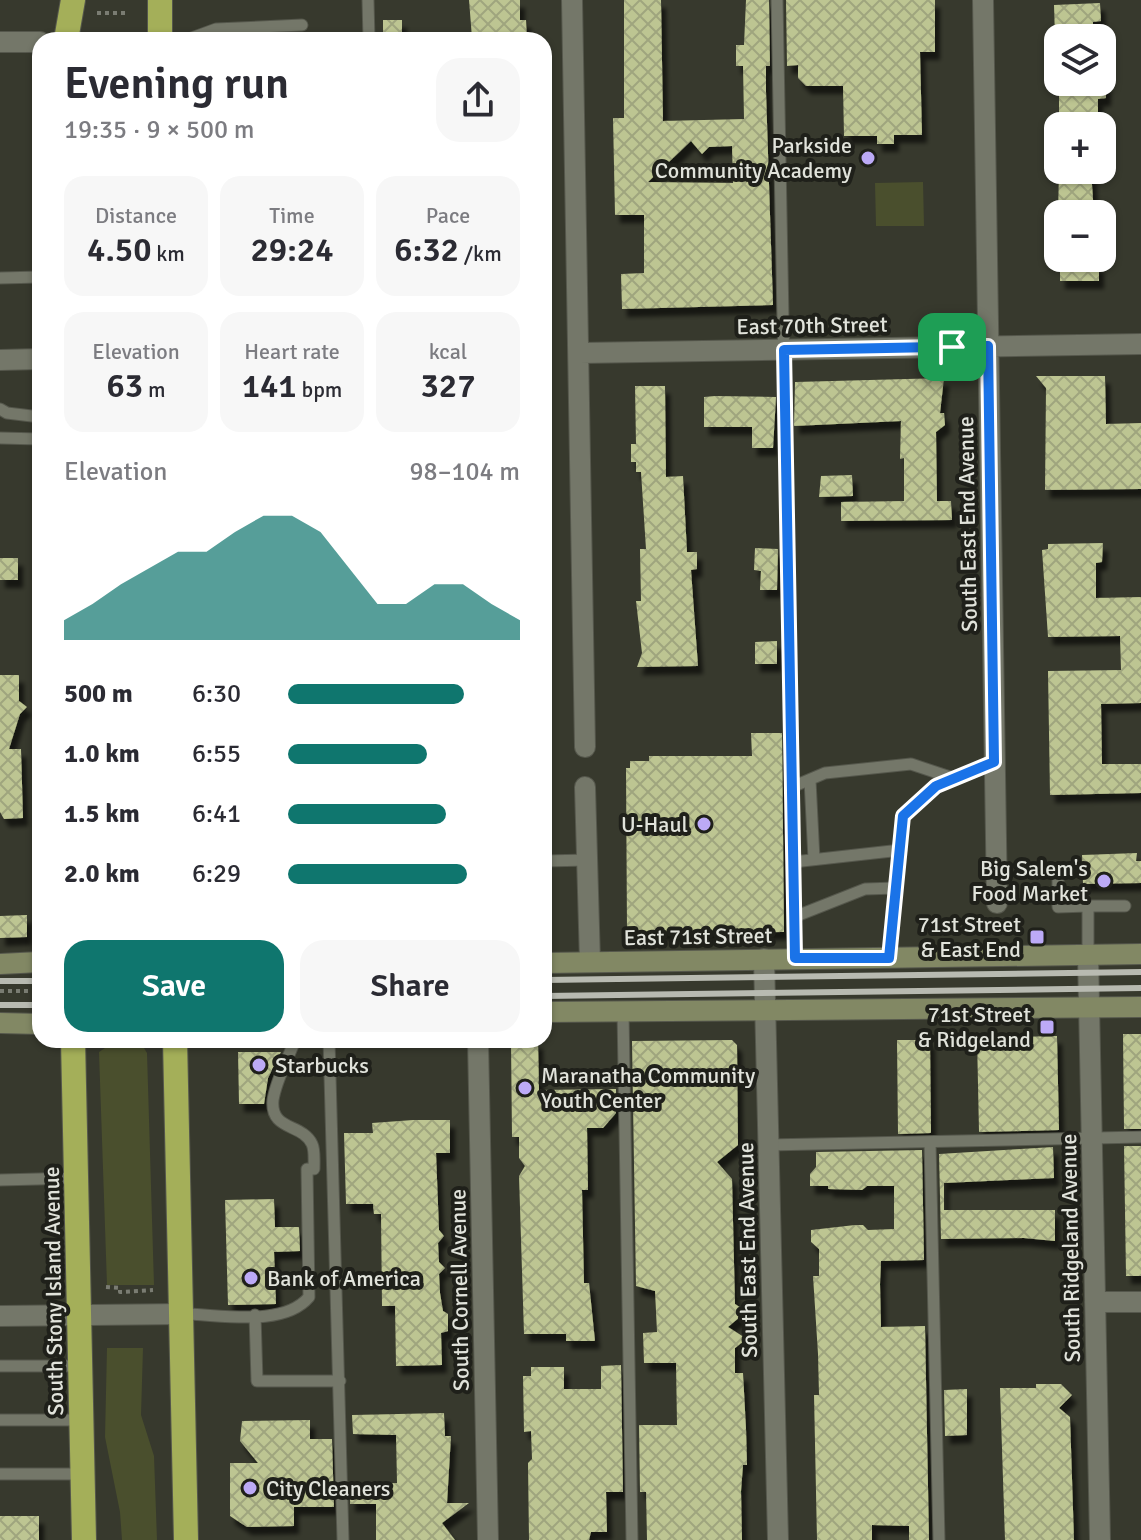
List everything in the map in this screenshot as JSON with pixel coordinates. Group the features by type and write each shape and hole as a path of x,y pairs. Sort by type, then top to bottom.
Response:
{"highway":[{"path":"67,32 73,0"},
{"path":"158,32 160,0"},
{"name":"South Stony Island Avenue","path":"73,1048 84,1540"},
{"path":"175,1048 186,1540"}],"main road":[{"name":"East 71st Street","path":"552,963 1141,954"},
{"path":"0,964 32,962"},
{"path":"552,1012 1141,1007"},
{"path":"0,1023 32,1024"}],"street":[{"path":"572,0 585,747"},
{"name":"South East End Avenue","path":"983,0 997,903"},
{"path":"0,42 32,42"},
{"name":"East 70th Street","path":"580,353 1141,344"},
{"path":"0,360 32,359"},
{"path":"585,787 590,962"},
{"name":"South Ridgeland Avenue","path":"1088,955 1100,1540"},
{"name":"South East End Avenue","path":"764,959 778,1540"},
{"name":"South Cornell Avenue","path":"478,1048 488,1540"},
{"path":"1095,1302 1141,1302"},
{"path":"0,1316 182,1314"}],"lane":[{"path":"368,0 369,32"},
{"path":"777,0 795,958"},
{"path":"208,32 302,25"},
{"path":"0,278 32,277"},
{"path":"0,409 32,415"},
{"path":"0,438 32,439"},
{"path":"889,958 903,816 936,786 994,762"},
{"path":"792,787 825,773 911,764 953,778"},
{"path":"810,780 814,859"},
{"path":"793,862 901,850"},
{"path":"552,861 588,860"},
{"path":"1058,873 1058,907 1125,906"},
{"path":"794,917 865,889 896,888"},
{"path":"1088,906 1088,955"},
{"path":"623,1012 632,1540"},
{"path":"182,1314 276,1315 298,1309 309,1297 310,1169 314,1145 306,1136 277,1121 273,1111 276,1088 292,1048"},
{"path":"329,1048 343,1540"},
{"path":"768,1145 1141,1137"},
{"path":"930,1142 939,1540"},
{"path":"0,1180 76,1178"},
{"path":"255,1315 257,1381 340,1381"},
{"path":"0,1366 80,1366"},
{"path":"0,1420 82,1420"},
{"path":"0,1474 83,1474"}],"path":[{"path":"97,13 127,13"},
{"path":"0,991 30,991"},
{"path":"106,1287 120,1288 120,1292 153,1290"}],"green space":[{"path":"923,182 924,226 876,226 875,183"},
{"path":"105,1048 144,1048 147,1053 154,1285 107,1285 99,1052"},
{"path":"107,1348 143,1348 141,1415 154,1456 157,1540 122,1540 120,1512 105,1437"}],"building":[{"path":"469,0 520,0 520,20 526,20 527,32 472,32"},
{"path":"624,0 661,0 663,121 744,119 743,66 736,66 736,45 744,45 746,0 769,0 770,66 766,66 766,92 773,305 622,309 621,274 644,273 644,215 615,215 613,118 624,118","holes":["691,141 702,154 709,147 732,146 733,183 648,182"]},
{"path":"786,0 935,0 935,52 920,52 922,135 894,135 894,144 877,144 877,136 844,136 843,86 806,86 798,78 798,65 787,66"},
{"path":"1100,3 1101,21 1093,24 1055,24 1054,5"},
{"path":"383,20 402,20 402,32 383,32"},
{"path":"1059,96 1106,96 1098,99 1098,112 1059,112"},
{"path":"1059,184 1092,184 1093,200 1058,200"},
{"path":"1060,272 1099,272 1099,281 1060,281"},
{"path":"1036,376 1105,376 1106,424 1141,423 1141,489 1045,490 1046,388"},
{"path":"944,378 940,413 944,413 945,425 936,432 937,501 951,501 952,520 841,521 841,502 904,501 904,458 900,459 901,421 794,426 795,382"},
{"path":"635,386 665,386 666,477 683,476 687,552 697,552 697,569 691,570 698,666 637,667 642,653 636,601 641,601 640,549 646,549 641,472 636,472 636,462 631,462 631,444 636,444"},
{"path":"704,397 776,397 773,448 752,448 752,427 704,427"},
{"path":"852,475 853,496 819,497 821,476"},
{"path":"1103,543 1102,562 1096,563 1096,598 1141,597 1141,703 1101,704 1102,764 1141,764 1141,793 1050,795 1048,671 1121,670 1120,636 1048,637 1042,550 1048,549 1048,544"},
{"path":"755,548 778,549 777,590 760,590 761,571 754,570"},
{"path":"0,558 18,558 18,580 0,580"},
{"path":"777,641 777,664 755,664 755,642"},
{"path":"0,675 19,675 19,701 27,707 20,714 9,749 21,749 23,818 4,819 0,812"},
{"name":"U-Haul","path":"751,733 782,733 784,932 627,933 626,768 630,768 630,761 649,761 649,756 752,756"},
{"path":"1137,853 1136,861 1141,861 1141,883 1083,884 1082,855"},
{"path":"27,915 27,937 0,938 0,916"},
{"path":"1123,1034 1141,1034 1141,1129 1124,1129"},
{"path":"1057,1036 1059,1130 979,1132 977,1038"},
{"path":"732,1040 737,1045 738,1145 717,1162 732,1179 735,1304 741,1308 741,1316 728,1327 747,1339 735,1348 735,1373 743,1373 746,1429 747,1465 743,1465 741,1491 742,1540 647,1540 646,1492 640,1492 639,1425 677,1425 676,1363 644,1363 643,1333 657,1332 655,1291 636,1286 632,1041"},
{"path":"897,1040 930,1040 931,1133 898,1134"},
{"path":"511,1048 538,1048 539,1090 616,1089 616,1113 603,1128 587,1128 588,1190 582,1190 584,1283 589,1283 595,1341 566,1341 566,1334 524,1334 519,1176 525,1166 519,1158 519,1137 512,1137"},
{"name":"Starbucks","path":"238,1052 281,1052 268,1078 264,1104 239,1104"},
{"path":"450,1120 450,1153 436,1153 439,1230 444,1236 438,1243 439,1262 445,1268 439,1274 440,1293 443,1311 448,1314 448,1331 441,1333 442,1365 396,1366 395,1306 382,1306 381,1214 374,1214 373,1204 346,1204 344,1133 373,1133 372,1123"},
{"path":"1124,1146 1141,1146 1141,1276 1126,1276"},
{"path":"1053,1147 1054,1178 944,1183 944,1210 1055,1210 1055,1241 1024,1238 941,1239 939,1154"},
{"path":"922,1150 924,1260 881,1261 880,1284 881,1327 925,1326 929,1540 909,1540 909,1526 872,1525 872,1540 817,1540 814,1395 819,1395 813,1276 819,1276 819,1249 811,1242 811,1230 855,1225 863,1225 868,1230 894,1229 894,1186 867,1186 862,1190 828,1189 828,1186 810,1186 810,1174 816,1167 816,1152"},
{"name":"Bank of America","path":"274,1199 275,1227 299,1227 300,1251 274,1252 276,1304 228,1305 225,1200"},
{"path":"621,1365 623,1492 606,1492 607,1532 591,1532 589,1540 529,1540 528,1463 532,1459 531,1431 524,1432 523,1376 531,1376 531,1367 564,1367 564,1389 601,1389 601,1366"},
{"path":"1036,1384 1061,1384 1072,1395 1059,1408 1070,1417 1074,1540 1005,1540 1000,1388 1036,1388"},
{"path":"967,1389 967,1435 945,1436 944,1390"},
{"path":"444,1413 445,1436 451,1436 447,1503 469,1503 442,1523 455,1540 376,1540 376,1504 350,1504 350,1484 397,1483 396,1435 353,1434 352,1415"},
{"path":"310,1420 310,1439 332,1439 334,1507 294,1507 294,1526 247,1527 230,1516 230,1463 258,1463 240,1441 242,1421"},
{"path":"0,1516 39,1516 39,1540 0,1540"}],"railway":[{"path":"552,980 1141,972"},
{"path":"0,981 32,981"},
{"path":"552,996 1141,988"},
{"path":"0,1005 32,1005"}],"place":[{"name":"Parkside Community Academy","path":"868,158"},
{"name":"U-Haul","path":"704,824"},
{"name":"Big Salem's Food Market","path":"1104,881"},
{"name":"71st Street & East End","path":"1037,937"},
{"name":"71st Street & Ridgeland","path":"1047,1027"},
{"name":"Starbucks","path":"259,1065"},
{"name":"Maranatha Community Youth Center","path":"525,1088"},
{"name":"Bank of America","path":"251,1278"},
{"name":"City Cleaners","path":"250,1488"}],"route":[{"path":"988,346 994,762 936,786 903,816 889,958 795,958 784,350 952,347 988,346"}]}
